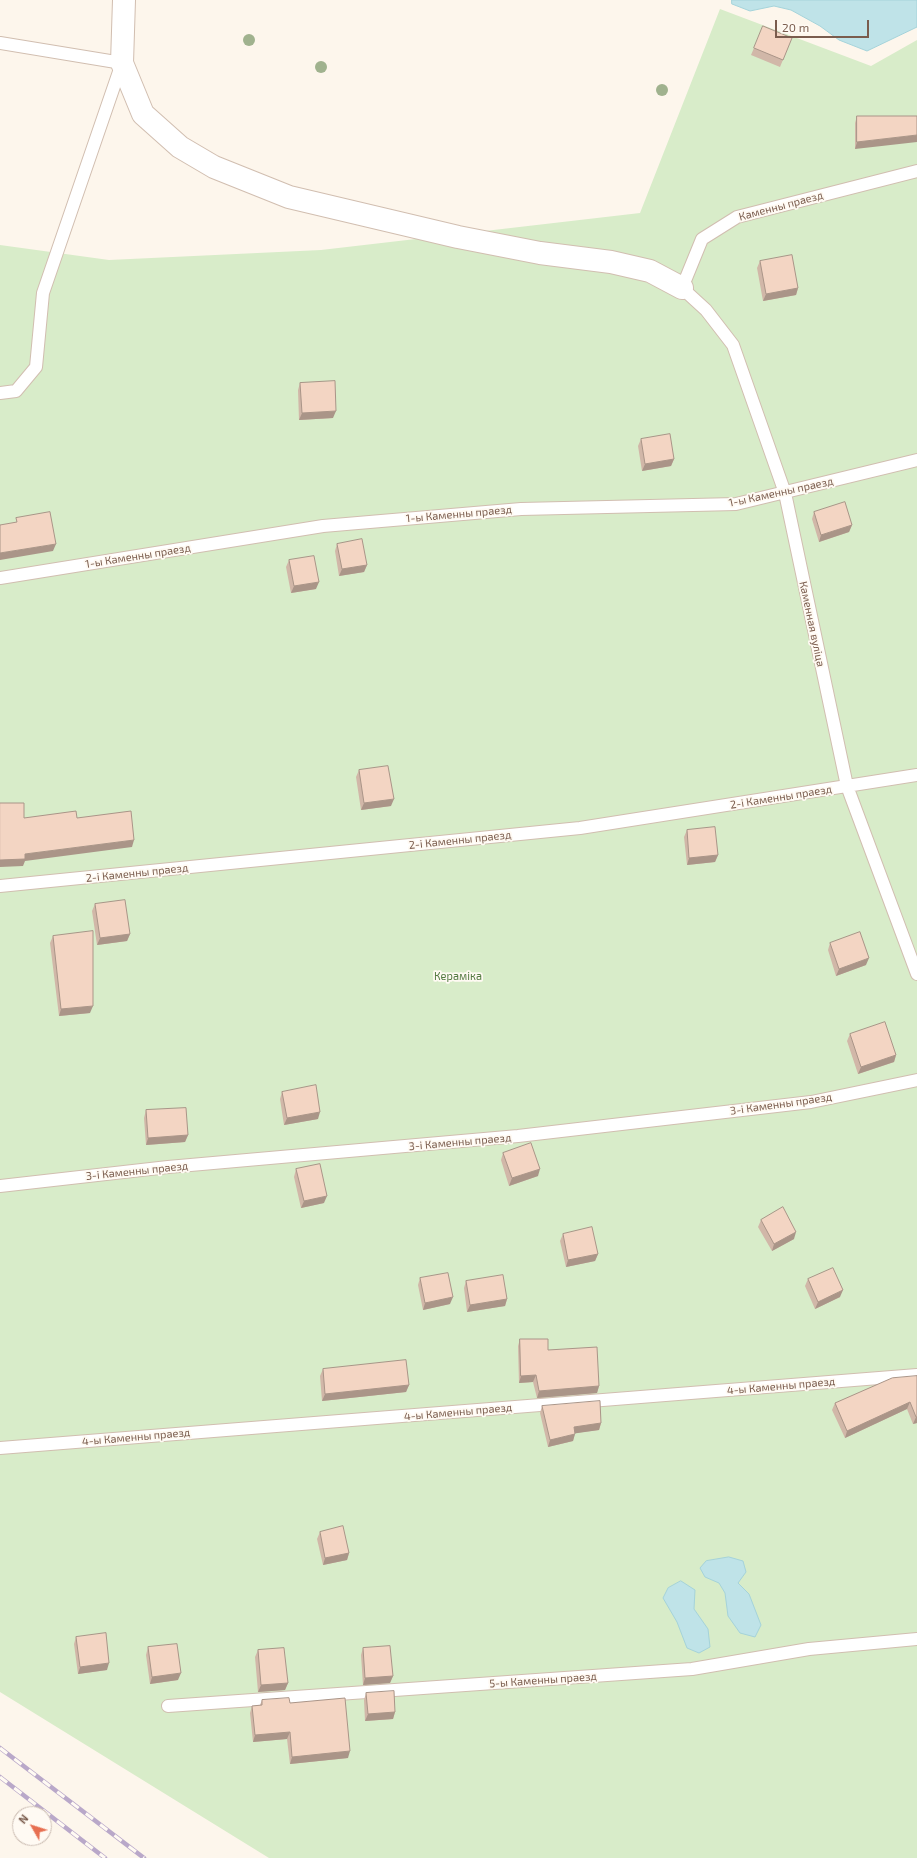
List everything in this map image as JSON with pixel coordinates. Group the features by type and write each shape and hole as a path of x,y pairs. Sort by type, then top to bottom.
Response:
{"street":[{"path":"124,0 122,63 143,114 180,147 214,167 289,197 458,237 540,253 617,263 650,271 682,288"}],"lane":[{"path":"0,43 122,63 43,293 36,368 16,391 0,393"},
{"name":"Каменны праезд","path":"682,288 702,239 737,217 917,171"},
{"name":"Каменная вуліца","path":"682,288 706,310 733,345 785,493 847,786 917,974"},
{"name":"1-ы Каменны праезд","path":"0,578 323,526 521,509 736,504 917,460"},
{"name":"2-і Каменны праезд","path":"0,886 580,828 917,775"},
{"name":"3-і Каменны праезд","path":"0,1186 168,1167 534,1135 810,1102 917,1080"},
{"name":"4-ы Каменны праезд","path":"0,1448 917,1375"},
{"name":"5-ы Каменны праезд","path":"168,1706 692,1669 808,1649 917,1639"}],"green space":[{"name":"Кераміка","path":"720,9 871,66 917,40 917,1858 269,1858 0,1692 0,245 109,260 321,250 640,213"}],"water":[{"path":"732,0 917,0 917,27 867,51 839,40 820,26 791,10 774,6 750,11 732,4"},
{"path":"729,1557 743,1561 746,1572 738,1583 749,1594 761,1625 755,1637 740,1633 728,1616 725,1593 719,1583 705,1577 700,1568 706,1561"},
{"path":"681,1581 695,1590 694,1609 708,1629 710,1647 699,1653 687,1648 677,1622 663,1598 668,1588"}],"building":[{"path":"763,26 792,38 783,60 754,48"},
{"path":"857,116 917,116 917,135 857,142"},
{"path":"792,255 798,288 766,294 760,261"},
{"path":"335,381 336,411 302,413 300,383"},
{"path":"670,434 674,459 645,464 641,439"},
{"path":"845,502 852,525 821,535 814,512"},
{"path":"50,512 56,544 0,553 0,525 17,522 16,518"},
{"path":"362,539 367,565 342,569 337,544"},
{"path":"314,556 319,582 294,586 289,560"},
{"path":"388,766 394,799 364,803 359,770"},
{"path":"0,803 24,803 24,818 76,811 77,818 131,811 134,840 25,854 25,859 0,860"},
{"path":"715,827 718,855 689,858 687,830"},
{"path":"125,900 130,934 100,938 95,904"},
{"path":"93,931 93,1006 61,1009 53,936"},
{"path":"860,932 869,958 839,969 830,943"},
{"path":"885,1022 896,1055 861,1067 850,1034"},
{"path":"316,1085 320,1112 287,1118 282,1092"},
{"path":"186,1108 188,1135 148,1138 146,1110"},
{"path":"531,1143 540,1169 512,1178 503,1153"},
{"path":"320,1164 327,1196 304,1201 296,1169"},
{"path":"783,1207 796,1232 774,1244 761,1220"},
{"path":"592,1227 598,1254 568,1260 563,1234"},
{"path":"833,1268 843,1290 818,1302 808,1279"},
{"path":"448,1273 453,1297 425,1303 420,1278"},
{"path":"503,1275 507,1299 470,1305 466,1281"},
{"path":"520,1339 548,1339 548,1350 597,1347 599,1386 539,1391 536,1375 521,1376"},
{"path":"406,1360 409,1385 325,1394 323,1369"},
{"path":"917,1376 917,1417 910,1402 847,1431 835,1403 892,1378"},
{"path":"600,1401 601,1423 574,1427 575,1434 550,1440 542,1406"},
{"path":"343,1526 349,1553 325,1558 320,1532"},
{"path":"106,1633 109,1663 80,1667 76,1637"},
{"path":"177,1644 181,1673 152,1677 148,1647"},
{"path":"390,1646 393,1676 365,1678 363,1648"},
{"path":"284,1648 288,1683 261,1685 258,1650"},
{"path":"394,1691 395,1712 368,1714 366,1693"},
{"path":"289,1698 290,1703 345,1698 350,1751 292,1757 290,1732 255,1735 252,1706 262,1705 262,1700"}],"railway":[{"path":"0,1748 144,1858"},
{"path":"0,1777 105,1858"}]}
